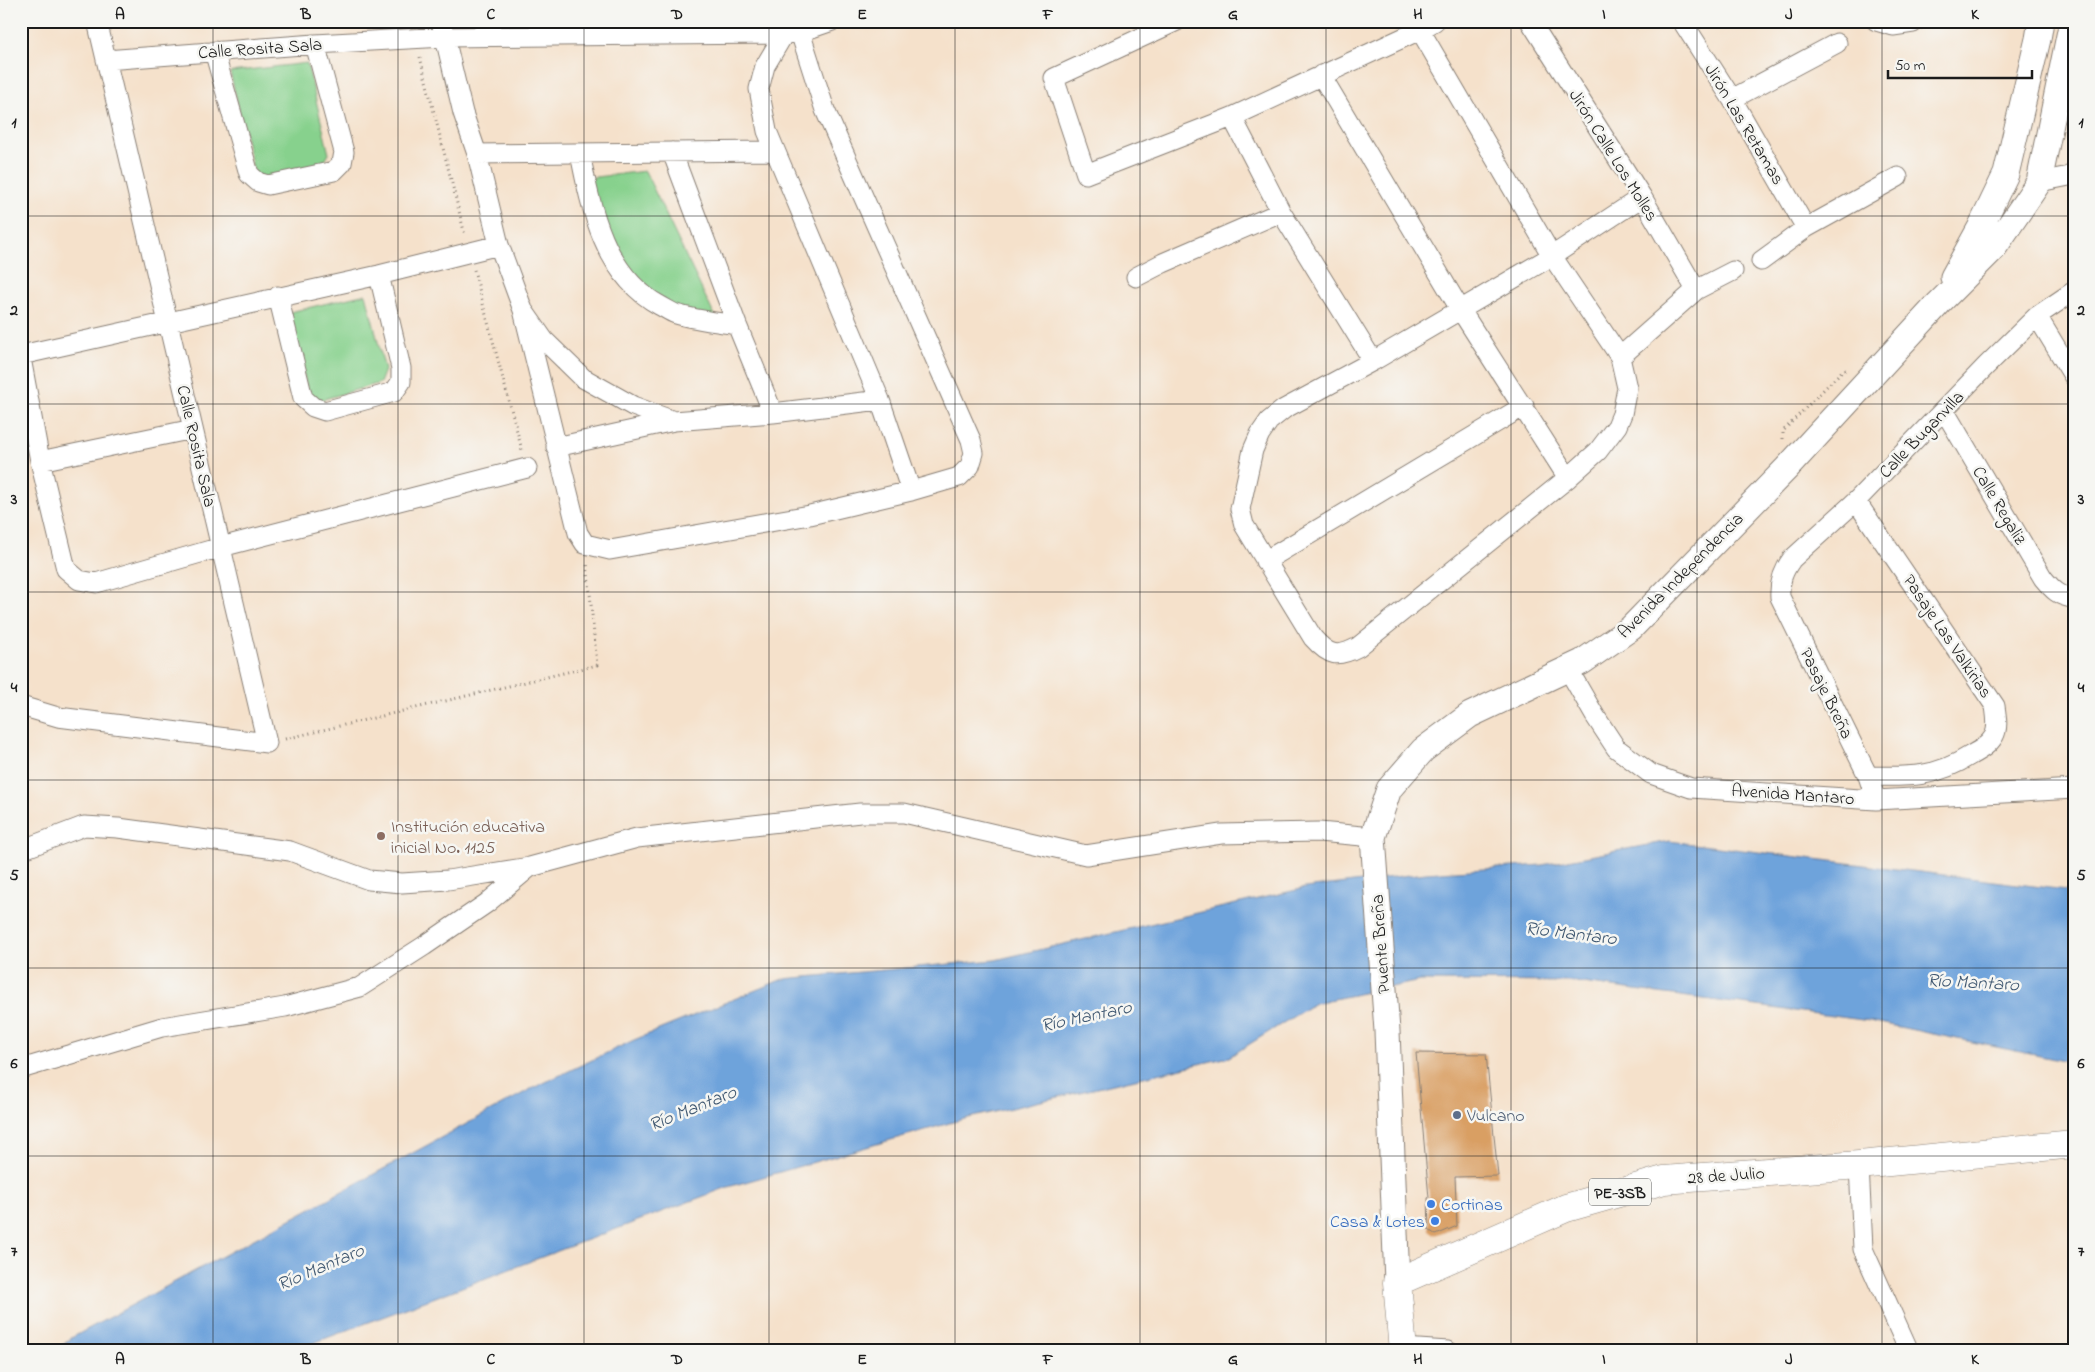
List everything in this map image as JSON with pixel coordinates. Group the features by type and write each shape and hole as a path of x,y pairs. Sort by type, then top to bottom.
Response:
{"highway":[{"name":"28 de Julio","path":"1397,1282 1566,1208 1664,1180 1859,1165 2074,1144"},
{"path":"1397,1282 1402,1350"}],"main road":[{"name":"Avenida Independencia","path":"1939,303 1980,228 2006,174 2041,21"},
{"name":"Avenida Independencia","path":"1373,846 1389,789 1423,750 1470,715 1582,662 1631,628 1786,469 1939,303 1994,248 2038,182 2072,21"},
{"name":"Puente Breña","path":"1373,846 1387,1031 1397,1282"}],"street":[{"name":"Calle Rosita Sala","path":"97,21 267,743"},
{"name":"Calle Rosita Sala","path":"106,60 315,44 443,29 717,28 792,33 832,21"},
{"path":"1177,21 1054,78 1086,174 1232,117 1428,26 1552,256 1620,357 1627,388 1624,408 1617,426 1598,451 1568,478 1358,647 1345,654 1333,654 1323,649 1313,638 1244,526 1240,509 1253,450 1260,434 1269,421 1284,409 1373,361 1552,256 1642,197"},
{"name":"Jirón Calle Los Molles","path":"1530,21 1642,197 1696,290"},
{"name":"Jirón Las Retamas","path":"1682,21 1732,99 1806,228"},
{"path":"1876,21 1893,26 1914,22"},
{"path":"443,29 463,113 477,154 499,245 523,310 578,533 585,544 610,550 810,515 911,492 959,476 970,466 974,454 971,440 792,33 765,66 759,89 767,131 880,400 911,492"},
{"path":"1732,99 1837,43"},
{"path":"214,52 249,174 258,182 268,185 334,171 342,163 344,152 315,44"},
{"path":"1320,75 1460,310 1524,406 1568,478"},
{"path":"1232,117 1281,212 1373,361"},
{"path":"477,154 775,151"},
{"path":"672,152 737,325 773,413"},
{"path":"580,154 589,197 608,249 622,274 643,296 675,314 737,325"},
{"path":"2038,182 2072,170"},
{"path":"1761,261 1806,228 1898,177"},
{"path":"1136,278 1163,263 1281,212"},
{"path":"499,245 379,275 278,296 21,356 40,461 66,569 79,580 96,583 221,547 526,468"},
{"path":"1620,357 1696,290 1732,271"},
{"path":"278,296 303,398 313,407 325,411 394,392 400,382 401,368 379,275"},
{"name":"Calle Buganvilla","path":"1779,585 1784,570 1792,559 1856,501 2037,316 2074,292"},
{"path":"523,310 544,340 583,378 633,406 674,421"},
{"path":"2037,316 2074,377"},
{"path":"556,447 674,421 773,413 880,400"},
{"path":"1265,561 1524,406"},
{"name":"Calle Regaliz","path":"1944,410 2043,578 2052,589 2068,597"},
{"path":"40,461 193,429"},
{"name":"Pasaje Las Valkirias","path":"1856,501 1995,706 1997,721 1995,735 1985,747 1955,764 1933,773 1907,777 1868,776"},
{"name":"Pasaje Breña","path":"1779,585 1780,597 1868,776 1876,800"},
{"name":"Avenida Mantaro","path":"1568,669 1616,748 1651,774 1691,788 1876,800 2074,789"},
{"path":"21,706 58,718 267,743"},
{"path":"21,850 84,826 118,828 290,850 369,880 402,883 448,880 530,867 637,838 860,813 904,814 1086,855 1221,834 1320,832 1373,846"},
{"path":"21,1069 162,1027 285,1007 360,987 487,903 530,867"},
{"path":"1859,1165 1863,1249 1909,1351"},
{"path":"1402,1350 1448,1351"}],"path":[{"path":"267,743 597,665 585,544"}],"green space":[{"path":"307,63 329,154 323,164 263,178 254,173 230,72"},
{"path":"645,171 717,321 677,310 652,297 637,285 624,270 615,254 600,218 588,178"},
{"path":"366,294 385,370 380,383 321,400 308,394 290,312"}],"water":[{"name":"Río Mantaro","path":"1669,841 2074,891 2074,1063 1870,1021 1575,982 1420,981 1315,1003 1229,1057 960,1120 728,1187 292,1351 54,1351 73,1337 531,1089 634,1040 783,979 995,960 1305,888 1426,873 1542,865"}],"building":[{"name":"Vulcano","path":"1416,1053 1486,1054 1498,1176 1455,1177 1457,1226 1436,1235 1429,1230 1429,1198"}],"place":[{"name":"Institución educativa inicial No. 1125","path":"381,836"},
{"name":"Vulcano","path":"1457,1115"},
{"name":"Cortinas","path":"1431,1204"},
{"name":"Casa & Lotes","path":"1435,1221"}]}
